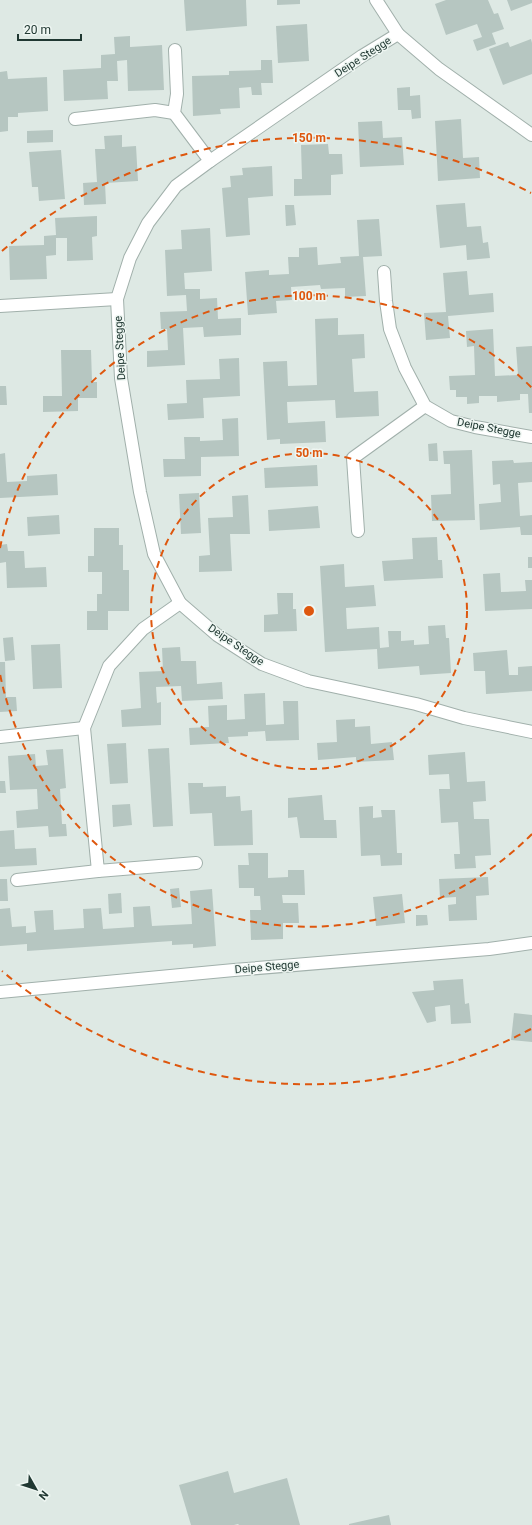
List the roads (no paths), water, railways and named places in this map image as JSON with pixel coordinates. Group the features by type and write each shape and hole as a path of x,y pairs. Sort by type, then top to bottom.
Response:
{"street":[{"path":"376,0 398,34"},
{"name":"Deipe Stegge","path":"532,135 439,69 398,34 362,56 176,186 148,223 130,258 117,299 121,378 140,492 154,554 180,603 217,635 262,664 308,681 416,704 464,718 532,732"},
{"path":"174,113 177,94 175,50"},
{"path":"75,119 155,110 174,113 210,161"},
{"path":"358,532 353,458 425,406 406,368 390,329 384,272"},
{"path":"0,306 117,299"},
{"name":"Deipe Stegge","path":"425,406 451,421 475,427 532,437"},
{"path":"98,871 84,728 108,666 143,629 180,603"},
{"path":"0,737 84,728"},
{"path":"17,880 98,871 196,863"},
{"name":"Deipe Stegge","path":"1,992 234,970 489,949 532,943"}]}
